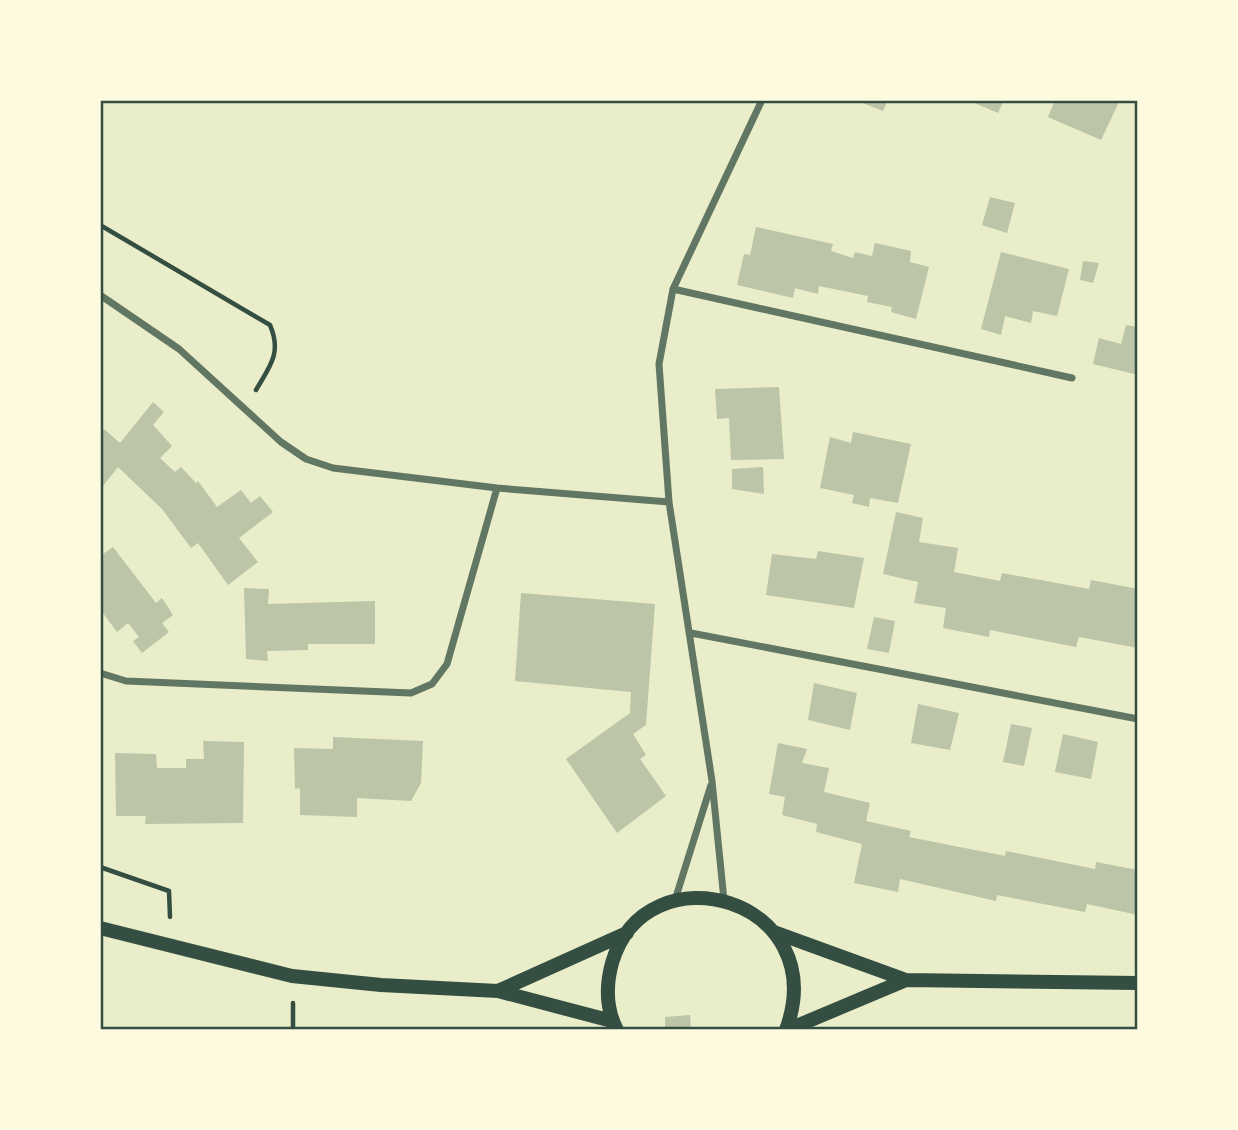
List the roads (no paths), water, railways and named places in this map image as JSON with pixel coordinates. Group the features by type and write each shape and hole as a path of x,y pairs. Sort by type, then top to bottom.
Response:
{"main road":[{"path":"615,1026 608,998 609,975 615,953 627,933 648,913 675,900 700,897 724,900 752,912 774,932 788,954 794,979 794,1004 786,1030"},
{"path":"100,928 292,976 381,985 498,991 615,1026"},
{"path":"774,932 906,980 1137,984"},
{"path":"498,991 627,933"},
{"path":"786,1030 906,980"}],"street":[{"path":"724,900 712,781 669,502 659,364 674,289 762,100"},
{"path":"674,289 1072,378"},
{"path":"100,295 179,349 281,442 306,458 333,468 497,488 669,502"},
{"path":"100,673 126,681 411,694 432,684 447,664 497,488"},
{"path":"691,633 1138,719"},
{"path":"675,900 712,781"}]}
